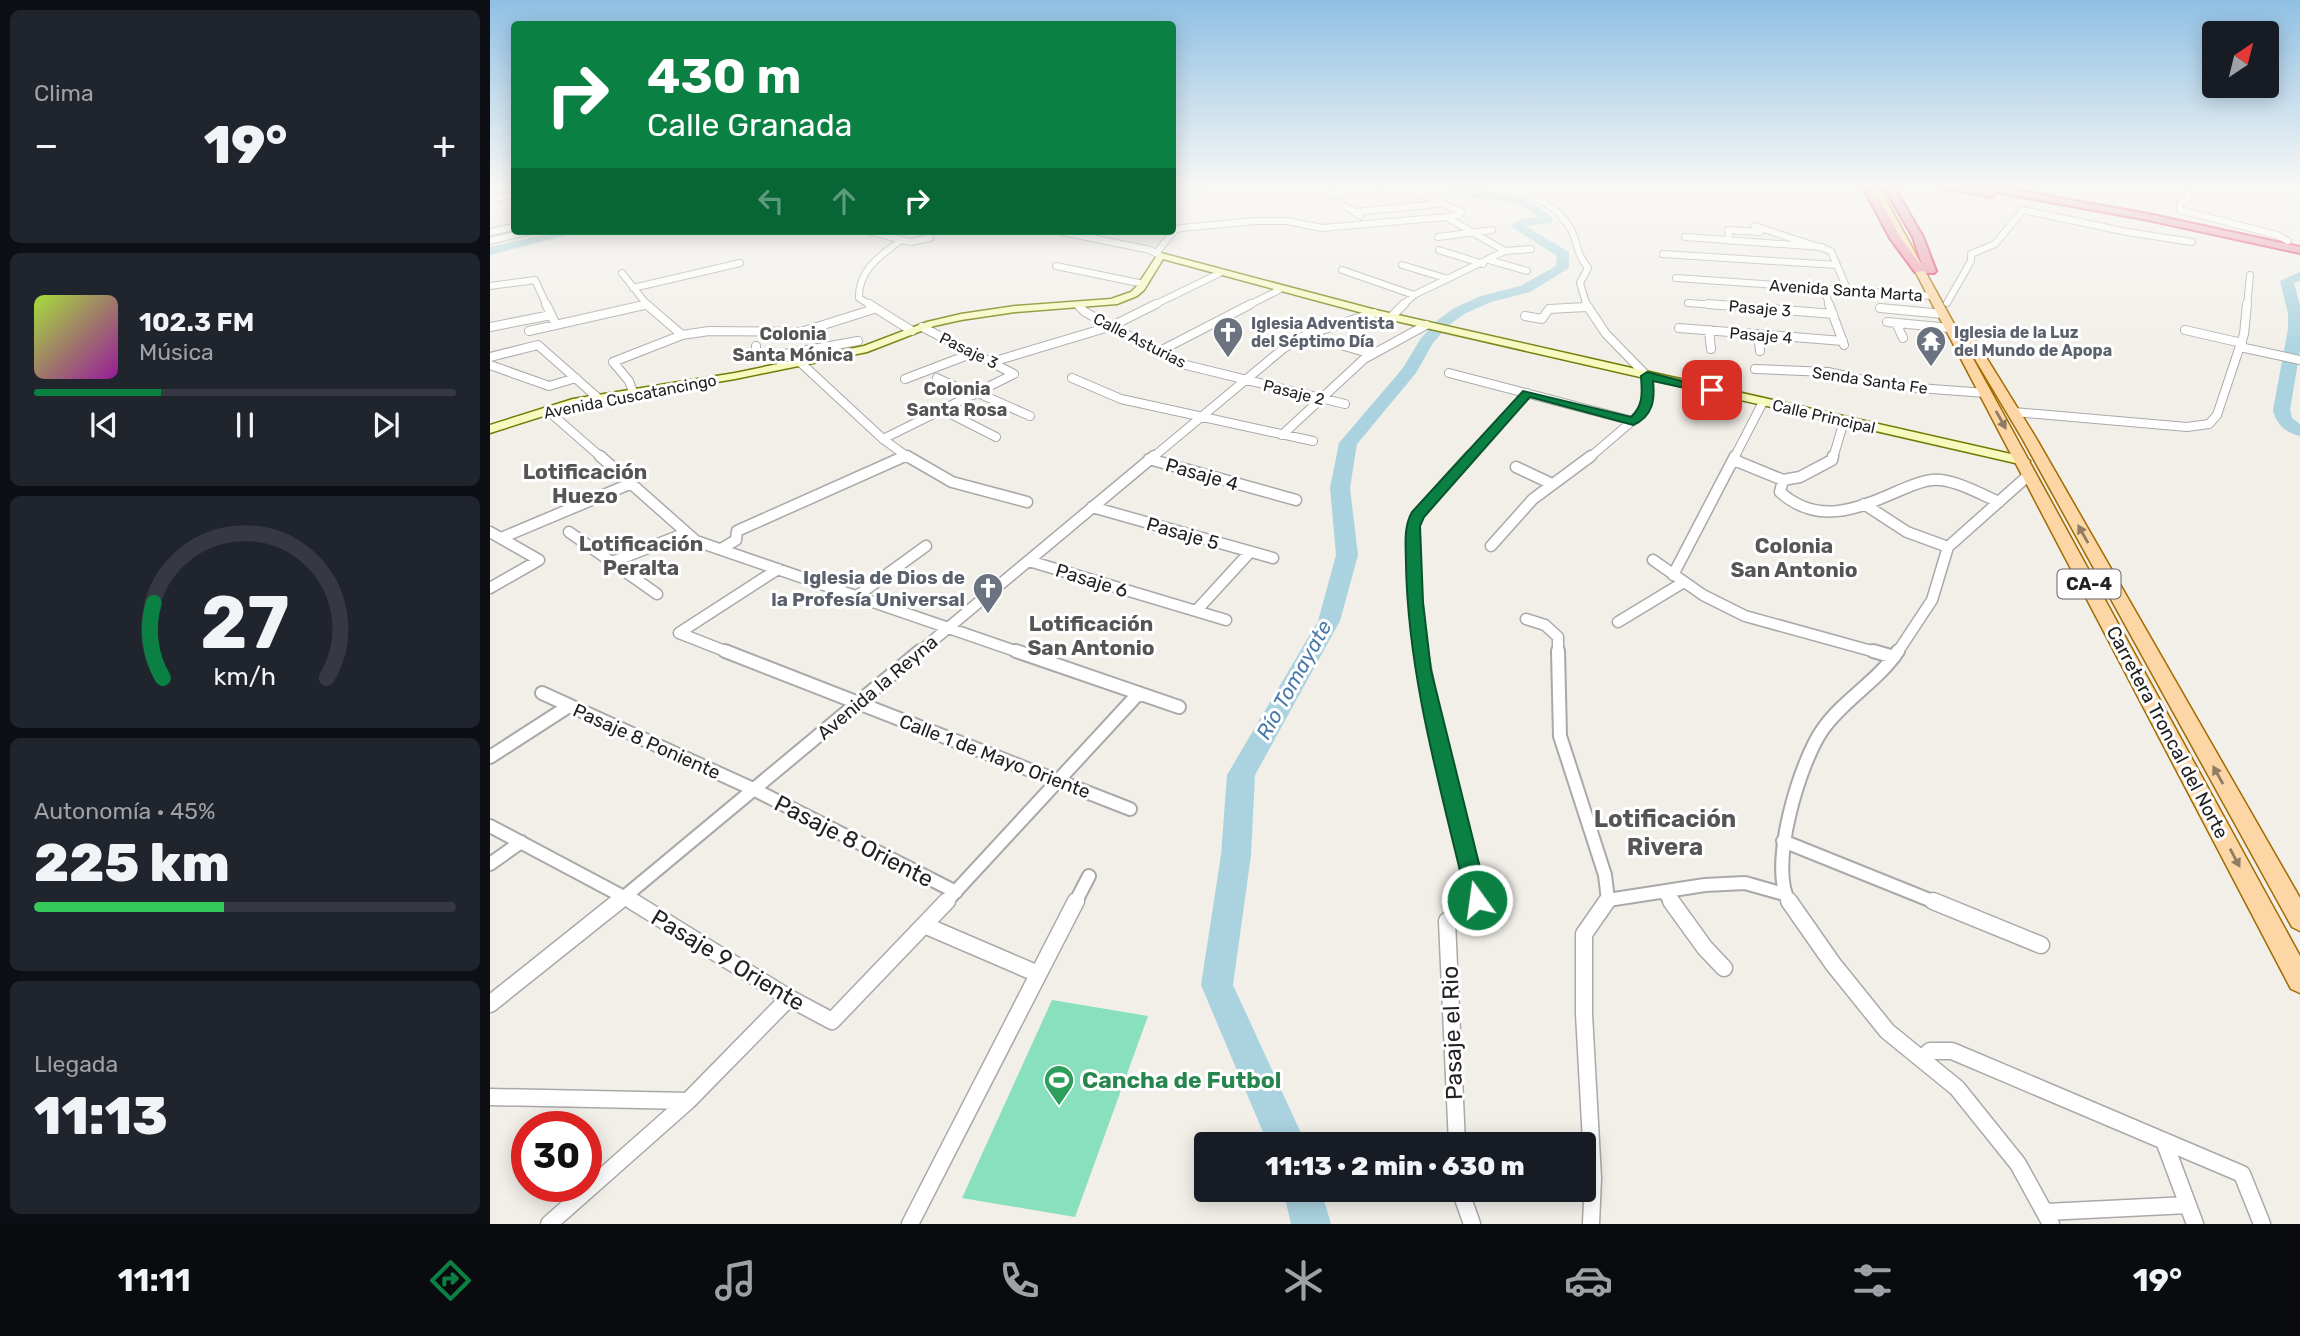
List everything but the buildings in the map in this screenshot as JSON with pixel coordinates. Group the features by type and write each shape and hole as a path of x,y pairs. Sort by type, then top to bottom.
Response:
{"highway":[{"path":"1900,244 1924,271"},
{"path":"2273,244 2300,250"}],"main road":[{"name":"Carretera Troncal del Norte","path":"1908,244 1924,271"},
{"name":"Carretera Troncal del Norte","path":"1913,244 1986,393 2300,981"},
{"name":"Carretera Troncal del Norte","path":"1943,310 2014,412 2300,920"}],"street":[{"path":"896,244 881,256 862,278 859,298 874,309 917,329"},
{"path":"1115,244 1158,254"},
{"path":"1056,267 1144,284 1165,244"},
{"path":"1493,244 1505,251"},
{"path":"1492,546 1533,499 1613,440 1644,411 1648,396 1647,376 1605,336 1586,307 1580,283 1588,268 1577,254 1575,244"},
{"path":"1778,244 1822,247"},
{"path":"1813,244 1831,251 1847,289"},
{"path":"1887,323 1943,310 1971,261 1971,254 1995,244"},
{"path":"1391,317 1414,295 1505,251 1531,249"},
{"path":"1439,250 1527,271"},
{"name":"Calle Principal","path":"1158,254 1279,290 1844,421 2027,468"},
{"path":"1663,254 1837,265"},
{"path":"633,288 740,263"},
{"path":"1402,265 1448,279"},
{"path":"1342,270 1414,295"},
{"path":"622,273 644,305 662,323 682,335"},
{"path":"992,362 1112,326 1220,274"},
{"path":"2014,412 2187,427 2209,424 2217,415 2241,345 2250,275"},
{"name":"Avenida Santa Marta","path":"1676,278 1847,289 1943,310"},
{"path":"490,286 535,280 556,325"},
{"name":"Avenida Cuscatancingo","path":"492,426 598,398 801,357 867,349 917,329 961,317 1015,309 1079,306 1125,298 1144,284"},
{"path":"1823,288 1833,314"},
{"path":"1158,352 1279,290"},
{"name":"Pasaje 3","path":"1688,303 1833,314"},
{"path":"529,331 644,305"},
{"name":"Calle Asturias","path":"1079,306 1085,312 1182,364 1244,379"},
{"path":"1525,316 1542,319 1549,309 1586,307"},
{"path":"1880,308 1943,310"},
{"path":"633,393 629,381 613,362 682,335 723,329 767,333 802,332 874,309"},
{"name":"Avenida la Reyna","path":"490,1004 625,897 1244,379 1284,348 1306,335 1374,313"},
{"name":"Pasaje 4","path":"1679,328 1844,343 1833,314"},
{"path":"490,327 551,316"},
{"path":"1896,323 1903,338"},
{"path":"1282,435 1372,354 1428,326"},
{"name":"Pasaje 3","path":"917,329 1014,374 976,394"},
{"path":"1709,330 1711,349"},
{"path":"2185,330 2300,360"},
{"path":"1758,334 1760,351"},
{"path":"1306,335 1372,354"},
{"path":"756,346 756,359 801,357 858,341"},
{"path":"490,358 538,345 598,398"},
{"path":"905,379 973,353"},
{"path":"801,357 883,439 905,456 952,482 1027,502"},
{"path":"490,365 550,386 576,378"},
{"name":"Senda Santa Fe","path":"1755,369 1828,372 1891,386 1986,393"},
{"path":"1449,373 1633,421"},
{"path":"937,378 1030,416"},
{"path":"1072,378 1121,399 1198,418 1313,441"},
{"name":"Pasaje 2","path":"1244,379 1345,404"},
{"path":"1477,900 1423,670 1416,624 1413,526 1417,515 1527,393"},
{"path":"883,439 976,394"},
{"path":"1673,575 1763,402"},
{"path":"547,410 696,541 1179,707"},
{"path":"943,410 996,437"},
{"path":"1734,460 1783,480 1800,477 1832,460 1844,421"},
{"path":"721,549 736,540 737,531 905,456"},
{"name":"Pasaje 4","path":"1149,459 1296,500"},
{"path":"1516,467 1552,484"},
{"path":"2027,468 1999,502 1948,547 1933,600 1894,657 1823,728 1802,768 1783,841 1784,894 1833,964 1887,1031 1957,1088 2018,1164 2048,1218 2188,1205"},
{"path":"1783,480 1780,492 1786,499 1808,511 1826,513 1864,505 1923,481 1936,480 1999,502"},
{"path":"500,538 632,483"},
{"path":"1864,505 1907,532 1948,547"},
{"name":"Pasaje 5","path":"1092,507 1273,558"},
{"path":"490,532 538,558 538,562 490,589"},
{"path":"569,532 657,594"},
{"path":"612,562 685,533"},
{"path":"857,596 926,546"},
{"path":"1196,611 1250,552"},
{"name":"Pasaje 6","path":"1028,561 1226,620"},
{"path":"1653,561 1721,605 1745,616 1894,657"},
{"name":"Calle 1 de Mayo Oriente","path":"778,569 679,633 1130,809"},
{"path":"1618,622 1684,582"},
{"path":"1526,619 1545,625 1558,637 1560,736 1605,875 1608,900 1584,934 1584,1014 1593,1178 1591,1224"},
{"name":"Pasaje 8 Poniente","path":"542,693 753,789"},
{"path":"1038,974 924,925 1139,693"},
{"path":"490,757 569,706"},
{"name":"Pasaje 8 Oriente","path":"753,789 956,892"},
{"name":"Pasaje 9 Oriente","path":"490,825 625,897 789,998 832,1021 924,925"},
{"path":"1783,841 2041,945"},
{"path":"490,864 521,842"},
{"path":"910,1224 1089,876"},
{"path":"1608,900 1745,883 1784,894"},
{"path":"1664,892 1705,948 1724,968"},
{"name":"Pasaje el Rio","path":"1447,921 1456,1132"},
{"path":"549,1224 688,1101 789,998"},
{"path":"1922,1059 1930,1051 1952,1052 2242,1174 2262,1224"},
{"path":"490,1097 688,1101"},
{"path":"2164,1141 2195,1224"},
{"path":"1464,1202 1472,1224"}],"green space":[{"name":"Cancha de Futbol","path":"1052,1000 1148,1016 1075,1217 962,1198"}],"waterway":[{"path":"490,251 520,244"},
{"name":"Río Tomayate","path":"1282,1132 1217,985 1236,855 1241,775 1329,621 1347,555 1340,488 1348,443 1410,370 1426,341 1443,323 1459,311 1486,299 1525,289 1562,268 1564,255 1546,244"},
{"path":"2300,276 2287,281 2296,329 2282,399 2283,417 2290,426 2300,431"},
{"name":"Río Tomayate","path":"1305,1202 1311,1224"}],"place":[{"name":"Iglesia Adventista del Séptimo Día","path":"1228,359"},
{"name":"Iglesia de la Luz del Mundo de Apopa","path":"1931,368"},
{"name":"Iglesia de Dios de la Profesía Universal","path":"988,615"},
{"name":"Cancha de Futbol","path":"1059,1107"}],"district":[{"name":"Colonia Santa Mónica","path":"793,344"},
{"name":"Colonia Santa Rosa","path":"957,399"},
{"name":"Lotificación Huezo","path":"585,484"},
{"name":"Lotificación Peralta","path":"641,556"},
{"name":"Colonia San Antonio","path":"1794,558"},
{"name":"Lotificación San Antonio","path":"1091,636"},
{"name":"Lotificación Rivera","path":"1665,833"}],"route":[{"path":"1477,900 1423,670 1415,602 1413,526 1417,515 1527,393 1633,421 1644,411 1648,396 1647,376 1712,390"}]}
